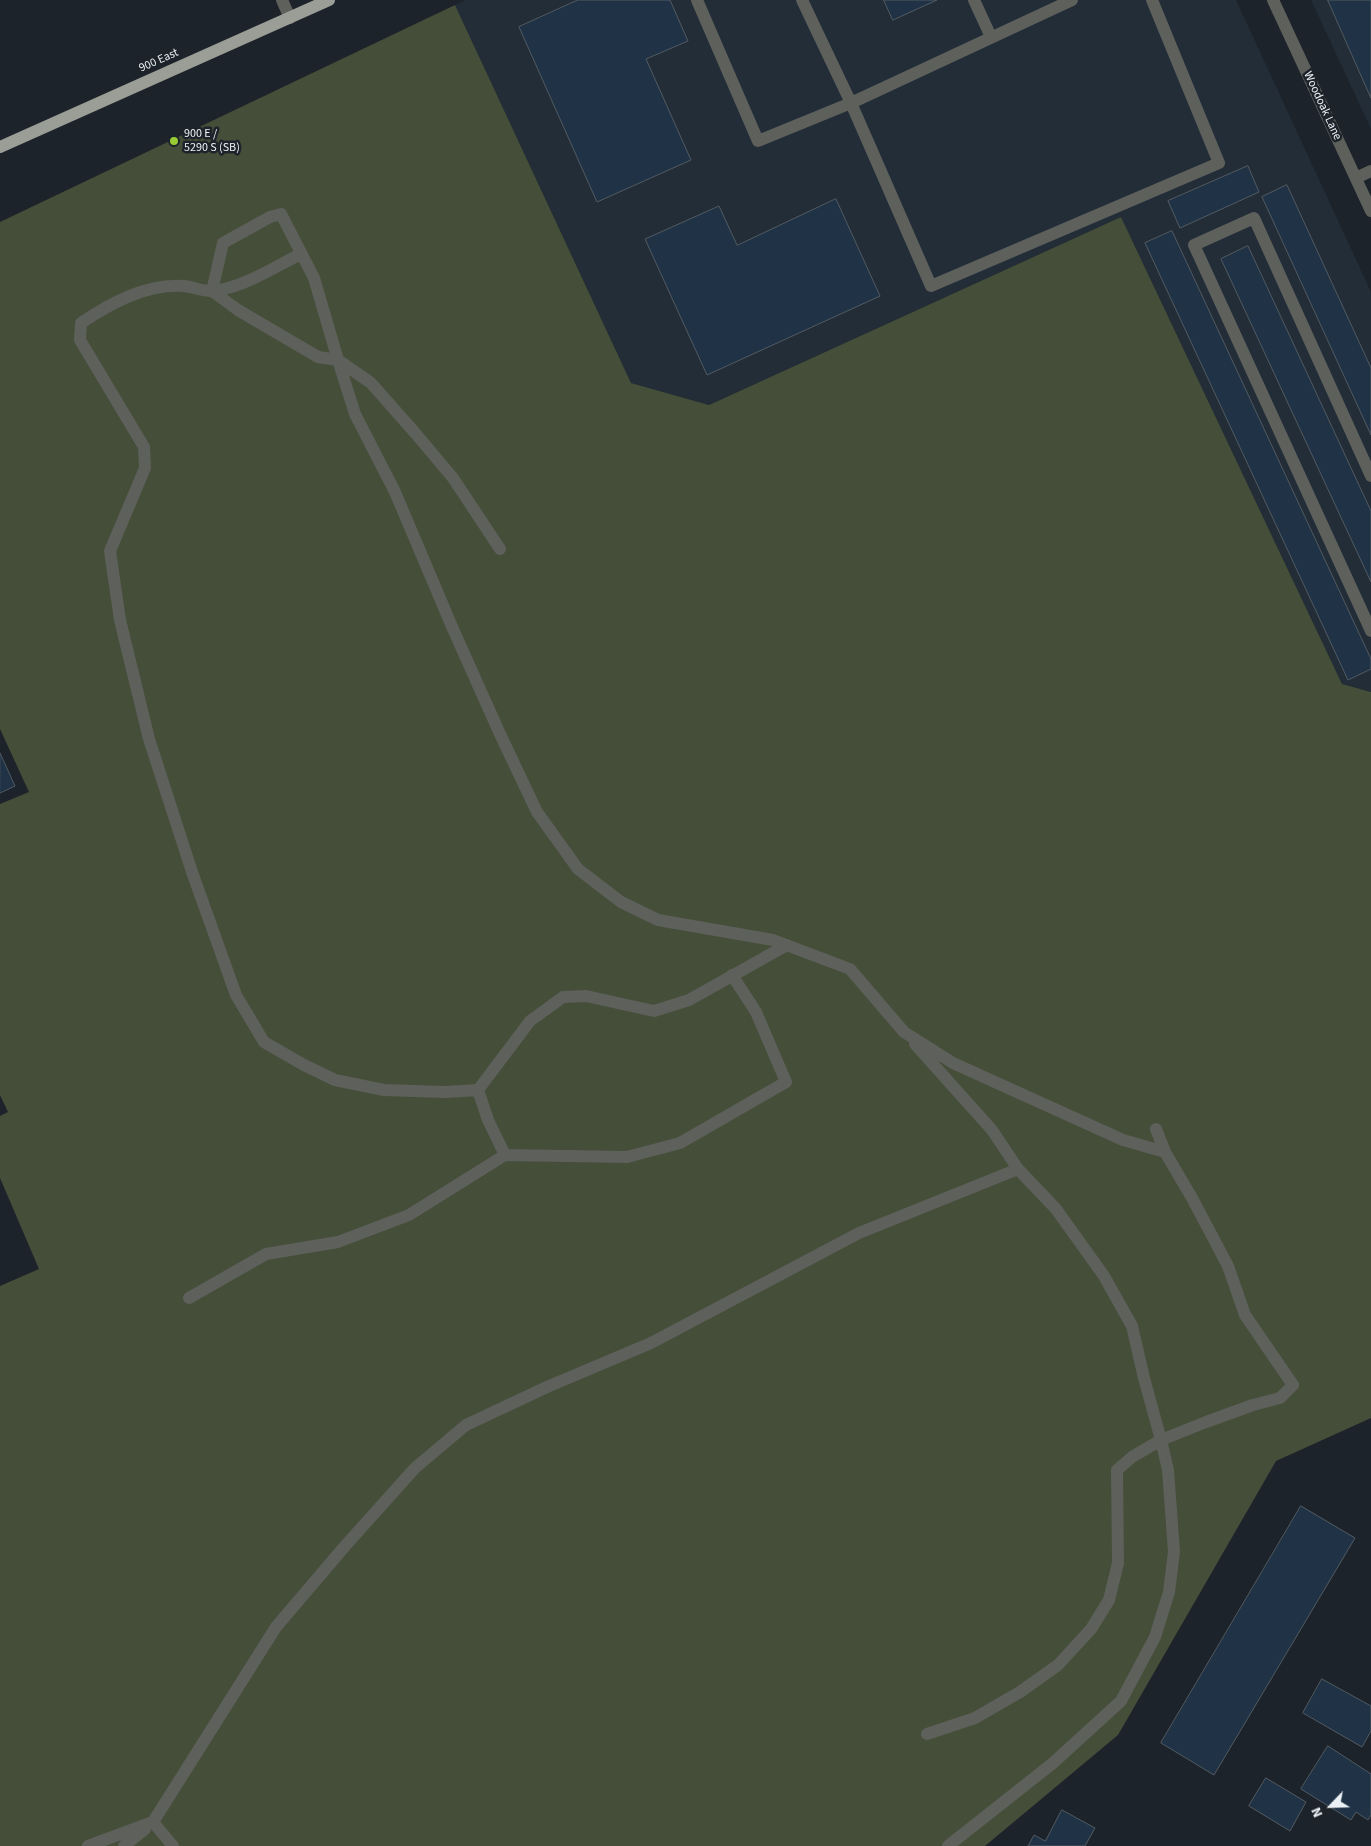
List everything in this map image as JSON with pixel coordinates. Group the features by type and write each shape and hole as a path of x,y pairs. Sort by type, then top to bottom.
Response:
{"main road":[{"name":"900 East","path":"0,147 330,0"}],"street":[{"path":"282,0 290,18"},
{"path":"697,0 758,141 851,102 1072,0"},
{"path":"802,0 851,102 931,286 1219,163 1152,0"},
{"path":"974,0 991,37"},
{"name":"Woodoak Lane","path":"1273,0 1371,211"},
{"path":"1356,178 1371,171"},
{"path":"212,291 222,243 270,217 281,214 314,278 355,414 395,492 452,629 537,812 578,869 621,902 658,920 773,940 850,969 992,1130 1018,1169 1056,1209 1104,1276 1132,1326 1168,1470 1174,1552 1170,1592 1155,1636 1122,1701 1053,1763 948,1846"},
{"path":"1371,476 1254,218 1194,245 1371,631"},
{"path":"301,254 238,285 212,291 183,286 152,288 105,307 81,323 80,340 144,447 145,468 110,551 120,620 149,739 192,872 236,995 264,1042 335,1080 384,1090 445,1092 478,1090 530,1021 563,997 586,996 654,1011 689,1000 787,945"},
{"path":"212,291 238,310 318,357 338,360 371,383 410,426 452,478 500,549"},
{"path":"189,1298 266,1254 338,1242 409,1215 505,1155 627,1157 636,1155 680,1143 786,1082 756,1012 732,976"},
{"path":"904,1032 953,1063 1001,1086 1122,1140 1165,1152"},
{"path":"478,1090 488,1120 505,1155"},
{"path":"927,1734 975,1718 1020,1692 1058,1665 1091,1629 1109,1600 1118,1563 1117,1470 1132,1457 1162,1440 1238,1411 1280,1398 1293,1385 1245,1315 1228,1266 1165,1152 1156,1129"},
{"path":"124,1846 153,1822 276,1627 415,1468 466,1425 547,1387 651,1343 859,1233 1018,1169"},
{"path":"88,1846 153,1822"},
{"path":"153,1822 173,1846"}],"shaded area":[{"path":"466,0 1236,0 1371,292 1371,692 1342,684 1121,217 709,405 631,383 455,5"},
{"path":"1311,0 1371,0 1371,129"}],"green space":[{"path":"455,5 631,383 709,405 1121,217 1342,684 1371,692 1371,1418 1276,1461 1118,1735 985,1846 0,1846 0,1286 39,1269 0,1178 0,1116 8,1112 0,1095 0,804 29,792 0,729 0,222"}],"building":[{"path":"578,0 670,0 688,41 646,59 691,160 597,202 519,27"},
{"path":"884,0 937,0 893,20"},
{"path":"1328,0 1371,0 1371,98"},
{"path":"1248,166 1259,192 1180,228 1168,201"},
{"path":"1287,185 1371,368 1371,435 1262,197"},
{"path":"836,199 880,296 707,375 645,239 719,206 737,245"},
{"path":"1172,231 1371,659 1371,669 1348,680 1145,243"},
{"path":"1248,246 1371,511 1371,582 1221,259"},
{"path":"0,753 15,786 0,793"},
{"path":"1301,1506 1355,1538 1214,1775 1161,1743"},
{"path":"1322,1679 1371,1706 1371,1731 1362,1747 1303,1713"},
{"path":"1328,1746 1371,1774 1371,1815 1368,1820 1356,1812 1351,1820 1301,1789"},
{"path":"1266,1778 1306,1802 1290,1831 1249,1806"},
{"path":"1062,1810 1095,1828 1085,1846 1028,1846 1034,1835 1045,1841"}],"place":[{"name":"900 E / 5290 S (SB)","path":"174,141"}]}
